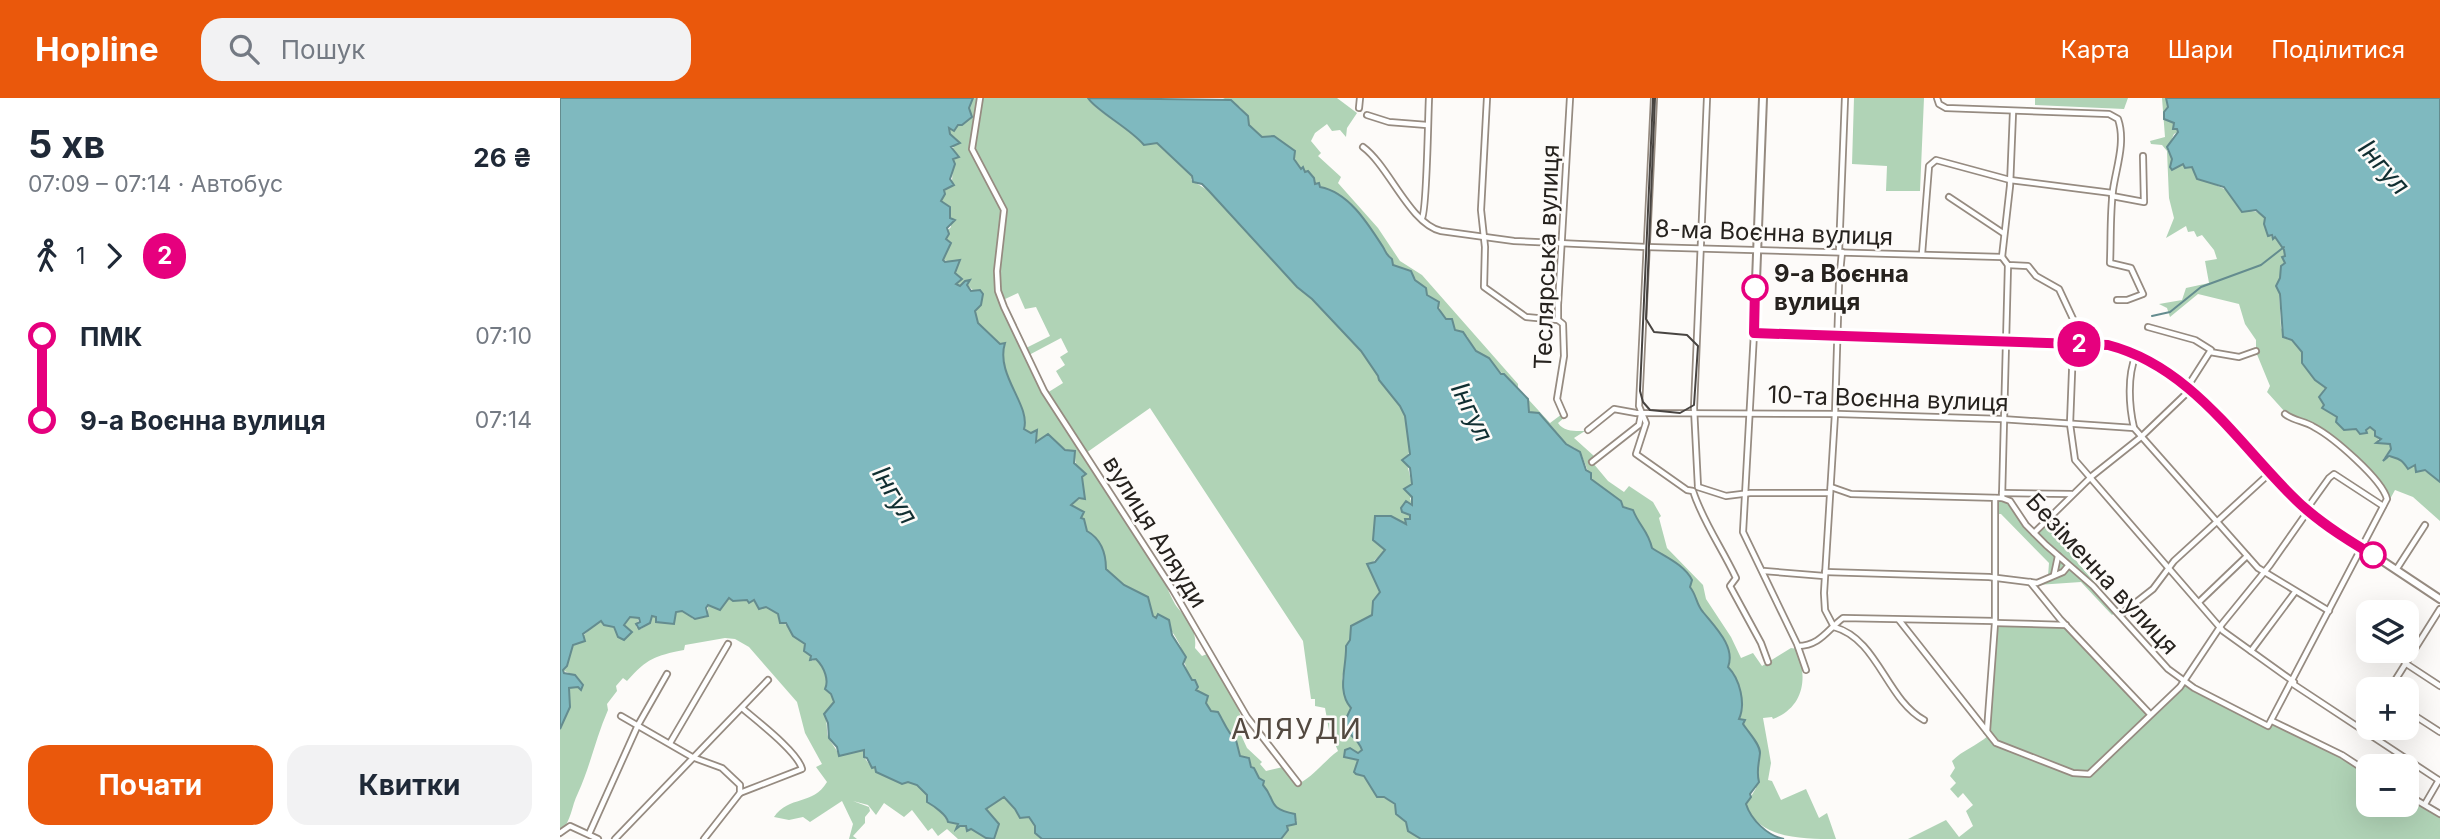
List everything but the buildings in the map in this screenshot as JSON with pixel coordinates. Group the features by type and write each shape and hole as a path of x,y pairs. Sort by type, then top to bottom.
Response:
{"street":[{"name":"вулиця Аляуди","path":"980,98 972,154 1004,210 997,271 998,291 1044,391 1173,590 1247,718 1298,783"},
{"path":"1359,108 1360,98"},
{"path":"1422,218 1427,197 1424,173 1429,98"},
{"path":"1487,98 1481,210 1484,287 1526,317 1558,320"},
{"name":"Теслярська вулиця","path":"1564,415 1557,399 1564,356 1563,324 1558,320 1570,98"},
{"path":"1592,462 1639,425 1654,98"},
{"path":"1698,487 1695,412 1707,98"},
{"path":"1763,98 1744,532 1798,646 1806,670"},
{"path":"1845,98 1835,414 1825,610 1834,627 1842,629 1863,646 1897,697 1912,714 1924,720"},
{"path":"1937,98 1942,107 2109,114 2118,119 2118,173 2112,195 2110,263 2132,268 2143,294 2127,300 2117,300"},
{"path":"2013,112 2010,180 2002,257 2008,265 2028,266 2036,276 2059,289 2074,321 2070,424 2072,455 2220,628 2293,683 2356,722"},
{"path":"1367,116 1389,122 1427,125"},
{"path":"1363,147 1373,154 1422,218"},
{"path":"1923,254 1929,166 1937,160 2010,180 2144,202 2143,156"},
{"path":"1949,197 2003,233"},
{"name":"8-ма Воєнна вулиця","path":"1422,218 1433,229 1483,238 1647,247 2002,257"},
{"name":"Безіменна вулиця","path":"2008,265 2000,496 2010,501 2034,533 2093,586 2168,669 2194,688 2342,755 2356,764"},
{"path":"2034,533 2089,478 2141,437 2190,387 2210,352 2209,347 2195,340 2148,327"},
{"path":"1754,333 2098,345 2119,348 2190,387 2307,511 2440,599"},
{"path":"2210,352 2239,358 2256,351"},
{"path":"2136,355 2132,363 2130,398 2134,428 2247,556 2263,571 2329,611"},
{"name":"10-та Воєнна вулиця","path":"1588,430 1610,410 1835,414 2134,428"},
{"path":"1640,411 1646,423 1636,454 1687,490 1693,491 1698,487"},
{"path":"2270,724 2387,499 2383,490 2350,454 2315,427 2295,421 2285,414"},
{"path":"2120,615 2153,589 2168,569 2270,473"},
{"path":"1899,620 1988,736 2001,746 2073,773 2088,774 2150,717 2150,714 2163,705 2184,680 2329,478 2334,474 2383,506"},
{"path":"1698,487 1726,496 1830,490 1852,494 2073,494"},
{"path":"1693,491 1710,533 1722,548 1736,578 1730,586 1761,643 1768,662"},
{"path":"1987,732 2000,496"},
{"path":"2396,570 2425,525"},
{"path":"2054,575 2058,556"},
{"path":"2199,602 2247,556"},
{"path":"1764,571 1994,578 2037,583 2063,572 2068,566"},
{"path":"2029,582 2150,714"},
{"path":"2250,651 2295,592"},
{"path":"2419,641 2440,609"},
{"path":"1798,646 1809,646 1843,618 2067,625"},
{"path":"670,743 728,644"},
{"path":"2397,677 2405,663 2440,686"},
{"path":"589,834 638,725 667,674"},
{"path":"615,839 768,680"},
{"path":"704,839 740,793 802,769 801,763 742,708"},
{"path":"621,716 692,757 726,770 740,785 740,793"},
{"path":"2419,718 2440,732"},
{"path":"2383,740 2440,780 2425,804"},
{"path":"2419,801 2440,814"},
{"path":"560,833 566,826 598,839"}],"green space":[{"path":"972,98 979,98 970,152 1003,210 996,291 1043,391 1164,581 1175,604 1191,625 1195,635 1195,648 1202,656 1207,654 1236,699 1241,718 1236,724 1247,748 1262,762 1260,764 1266,771 1283,767 1300,783 1338,751 1329,730 1325,708 1315,706 1315,699 1311,699 1303,641 1150,408 1086,453 1047,393 1063,383 1056,371 1065,365 1060,357 1068,352 1061,338 1029,355 1026,348 1050,336 1036,307 1025,309 1018,293 1003,300 999,291 998,271 1006,210 974,150 982,98 1088,98 1099,110 1145,145 1157,143 1192,176 1191,180 1209,191 1297,287 1312,299 1361,351 1400,406 1405,416 1410,445 1407,464 1412,484 1407,490 1413,497 1410,498 1412,505 1405,512 1410,515 1410,520 1406,519 1407,525 1394,520 1375,527 1374,534 1385,550 1369,566 1380,592 1372,615 1351,626 1342,679 1351,708 1350,734 1358,738 1362,750 1352,759 1358,760 1356,769 1364,776 1377,797 1385,798 1397,807 1421,839 1281,839 1288,831 1287,826 1297,821 1274,807 1252,766 1240,756 1222,718 1211,711 1205,695 1195,688 1181,647 1168,626 1158,614 1156,618 1153,616 1146,598 1111,576 1106,569 1100,545 1085,528 1071,505 1074,500 1081,499 1082,476 1085,472 1076,467 1075,457 1048,435 1036,442 1036,431 1030,433 1024,429 1023,410 1005,367 1005,343 1000,344 978,323 975,311 981,305 981,297 967,285 969,281 960,286 955,284 958,277 955,273 957,263 943,260 947,231 951,227 948,207 941,201 943,190 952,182 953,159 959,156 952,151 956,141 949,134 949,128 952,129 971,117 969,109"},
{"path":"1223,98 1337,98 1357,113 1347,128 1346,137 1340,130 1332,131 1327,124 1315,133 1311,141 1321,153 1318,156 1341,177 1338,183 1378,228 1400,261 1422,275 1518,384 1518,391 1488,358 1476,351 1467,336 1455,331 1437,302 1427,295 1410,271 1393,265 1364,219 1352,206 1315,183 1312,175 1297,164 1295,151 1274,136 1262,137 1249,125 1248,116 1240,107"},
{"path":"1854,98 1924,98 1920,191 1886,191 1887,166 1852,164"},
{"path":"2035,98 2128,98 2124,109 2035,105"},
{"path":"2162,98 2166,98 2166,111 2174,123 2173,129 2178,132 2174,134 2167,150 2176,166 2184,164 2186,168 2192,167 2202,179 2229,191 2234,202 2244,211 2262,215 2271,237 2275,237 2285,250 2279,289 2281,328 2302,352 2303,364 2315,380 2327,388 2323,390 2326,404 2339,419 2336,422 2367,433 2366,430 2370,427 2380,437 2378,440 2390,444 2391,449 2383,459 2395,456 2436,477 2440,482 2440,521 2413,497 2395,490 2389,501 2367,473 2332,440 2313,427 2283,414 2285,412 2267,392 2270,386 2256,352 2256,340 2245,324 2239,304 2198,294 2170,317 2167,308 2159,304 2182,300 2186,288 2209,283 2205,261 2217,259 2214,250 2202,235 2197,237 2194,231 2188,232 2186,226 2166,238 2174,218 2169,198 2167,151 2162,145 2151,144 2150,141 2165,137"},
{"path":"1528,399 1550,423 1562,414 1565,417 1558,423 1560,426 1585,431 1574,438 1594,456 1596,460 1593,463 1608,481 1624,492 1629,486 1653,502 1661,516 1659,518 1667,548 1703,585 1706,599 1731,637 1741,658 1753,653 1762,666 1791,648 1797,649 1802,681 1797,699 1783,714 1773,719 1763,718 1771,763 1768,780 1772,781 1781,800 1806,789 1819,818 1827,813 1836,839 1783,835 1761,825 1752,816 1746,805 1756,788 1757,744 1739,719 1743,707 1731,670 1727,667 1729,660 1725,643 1699,606 1690,587 1692,580 1689,574 1652,548 1634,512 1623,507 1621,501 1591,479 1582,456 1575,448 1566,444 1540,413 1529,412"},
{"path":"1997,502 2009,504 2033,535 2045,524 2118,610 2112,615 2081,582 2037,585 2039,579 2048,576 2049,563 2001,514 1996,514"},
{"path":"731,598 733,601 747,600 749,603 754,600 758,608 770,608 778,614 779,621 805,644 805,651 812,661 816,659 822,666 826,678 825,689 834,702 824,714 828,737 840,756 864,750 864,757 872,768 875,767 880,773 902,784 908,782 917,785 927,795 927,802 940,811 948,822 958,823 958,827 966,826 967,831 971,829 989,839 958,839 947,829 938,836 932,828 928,831 912,810 904,817 884,803 876,815 868,805 853,801 869,807 870,811 865,817 865,823 853,836 857,839 849,839 853,824 842,801 810,822 803,817 789,820 774,817 787,806 815,794 827,782 816,767 822,764 805,733 797,702 749,647 735,639 725,638 685,645 684,650 658,656 641,667 627,681 623,678 616,686 617,691 607,704 608,710 569,818 560,833 560,729 570,706 569,688 578,687 581,690 583,685 576,676 562,670 567,666 573,645 599,621 614,627 618,637 624,640 629,629 624,624 630,617 639,618 636,627 641,629 650,623 652,616 656,617 655,621 674,624 675,612 684,611 693,619 707,617 708,606 720,607"},
{"path":"1996,625 2062,626 2068,628 2151,716 2184,684 2269,728 2275,723 2356,765 2356,817 2419,817 2419,803 2440,815 2440,839 1908,839 1946,820 1959,837 1973,826 1966,811 1973,805 1963,793 1958,798 1950,789 1956,783 1950,776 1955,768 1952,761 1988,736"},
{"path":"1004,797 1020,818 1029,816 1035,826 1035,833 1042,839 993,839 999,824 986,809"}],"water":[{"name":"Інгул","path":"560,98 973,98 969,108 972,117 958,125 954,131 949,128 950,134 960,143 951,147 959,157 953,159 955,164 950,179 954,185 944,190 941,201 950,207 950,218 955,220 947,228 949,234 946,239 951,243 943,260 960,260 955,273 962,279 956,284 960,286 970,280 967,285 971,291 980,290 983,294 981,305 975,311 978,323 1000,344 1005,343 1005,367 1023,410 1024,429 1031,433 1037,430 1036,442 1048,434 1065,450 1075,451 1074,463 1086,474 1082,477 1085,499 1079,498 1071,505 1084,512 1081,518 1084,519 1087,531 1102,547 1106,569 1124,585 1148,597 1153,616 1156,618 1158,614 1169,620 1172,635 1186,657 1183,664 1198,687 1196,690 1208,696 1206,703 1211,711 1218,712 1236,740 1240,756 1249,758 1251,767 1264,781 1263,785 1273,803 1286,812 1295,814 1296,824 1287,826 1288,830 1281,839 1042,839 1035,833 1035,826 1029,817 1020,818 1004,797 986,809 999,824 994,839 986,838 971,829 967,831 966,826 956,829 958,824 948,822 943,814 927,802 927,795 917,785 908,782 902,784 876,772 875,767 872,768 864,757 864,750 839,756 837,747 829,738 824,714 834,702 825,689 826,678 822,666 816,659 810,660 811,656 804,651 805,644 793,636 786,623 780,623 778,614 766,607 759,609 754,600 749,603 747,600 733,601 729,598 720,610 708,605 708,616 695,619 682,611 676,612 674,624 656,622 656,617 652,616 650,623 639,629 636,624 640,622 639,618 630,617 624,625 632,632 624,640 618,637 614,627 604,625 601,621 583,634 585,641 573,645 567,666 563,670 564,673 575,675 583,685 581,690 578,687 569,688 570,707 560,729"},
{"name":"Інгул","path":"1088,98 1231,100 1248,116 1249,125 1262,137 1274,136 1295,151 1294,159 1301,169 1303,167 1305,172 1308,171 1314,178 1315,184 1319,183 1320,187 1339,195 1356,209 1392,259 1393,265 1411,271 1415,280 1426,288 1427,295 1439,302 1438,308 1446,319 1452,319 1455,330 1463,332 1476,351 1489,358 1501,374 1528,399 1529,412 1539,413 1566,444 1580,452 1586,470 1591,473 1591,479 1621,501 1623,507 1633,510 1652,548 1688,574 1692,580 1690,587 1699,606 1727,645 1730,660 1728,667 1741,692 1739,719 1745,720 1743,724 1760,750 1759,782 1746,804 1761,826 1772,835 1784,839 1421,839 1408,831 1406,822 1396,814 1395,804 1384,797 1377,797 1364,776 1354,772 1358,760 1344,757 1345,750 1350,748 1358,753 1362,750 1343,725 1351,708 1343,686 1346,646 1350,640 1351,626 1372,615 1373,601 1380,592 1367,564 1375,562 1385,550 1373,540 1375,516 1391,516 1406,524 1405,519 1410,519 1410,515 1402,512 1401,508 1406,501 1412,505 1412,497 1404,489 1412,484 1410,468 1402,460 1410,454 1405,416 1361,351 1312,299 1297,287 1209,191 1202,184 1193,182 1192,176 1157,143 1144,145"},
{"name":"Інгул","path":"2166,98 2440,98 2440,482 2425,470 2416,472 2415,465 2408,469 2401,461 2389,456 2383,461 2391,449 2390,444 2376,443 2381,439 2375,436 2375,431 2370,427 2366,430 2367,433 2360,434 2356,429 2344,430 2336,422 2337,417 2322,408 2324,405 2319,397 2326,388 2315,380 2302,363 2302,352 2292,340 2283,337 2280,294 2276,286 2281,266 2285,263 2282,257 2285,256 2284,250 2275,237 2273,239 2272,235 2268,236 2265,218 2256,210 2242,212 2224,187 2197,179 2192,167 2185,168 2183,164 2172,170 2172,159 2167,147 2178,132 2173,129 2174,123 2164,119 2164,112 2168,107"}],"waterway":[{"path":"2152,316 2170,312 2201,287 2261,265 2284,247"}],"tram line":[{"path":"1653,98 1640,391 1643,402 1650,410 1680,413 1694,405 1698,346 1687,335 1654,332 1646,319 1655,98"}],"bus line":[{"name":"2","path":"1755,288 1754,333 2108,345 2130,352 2200,396 2306,510 2373,555"}],"place":[{"name":"9-а Воєнна вулиця","path":"1755,288"}],"district":[{"name":"АЛЯУДИ","path":"1297,729"}]}
